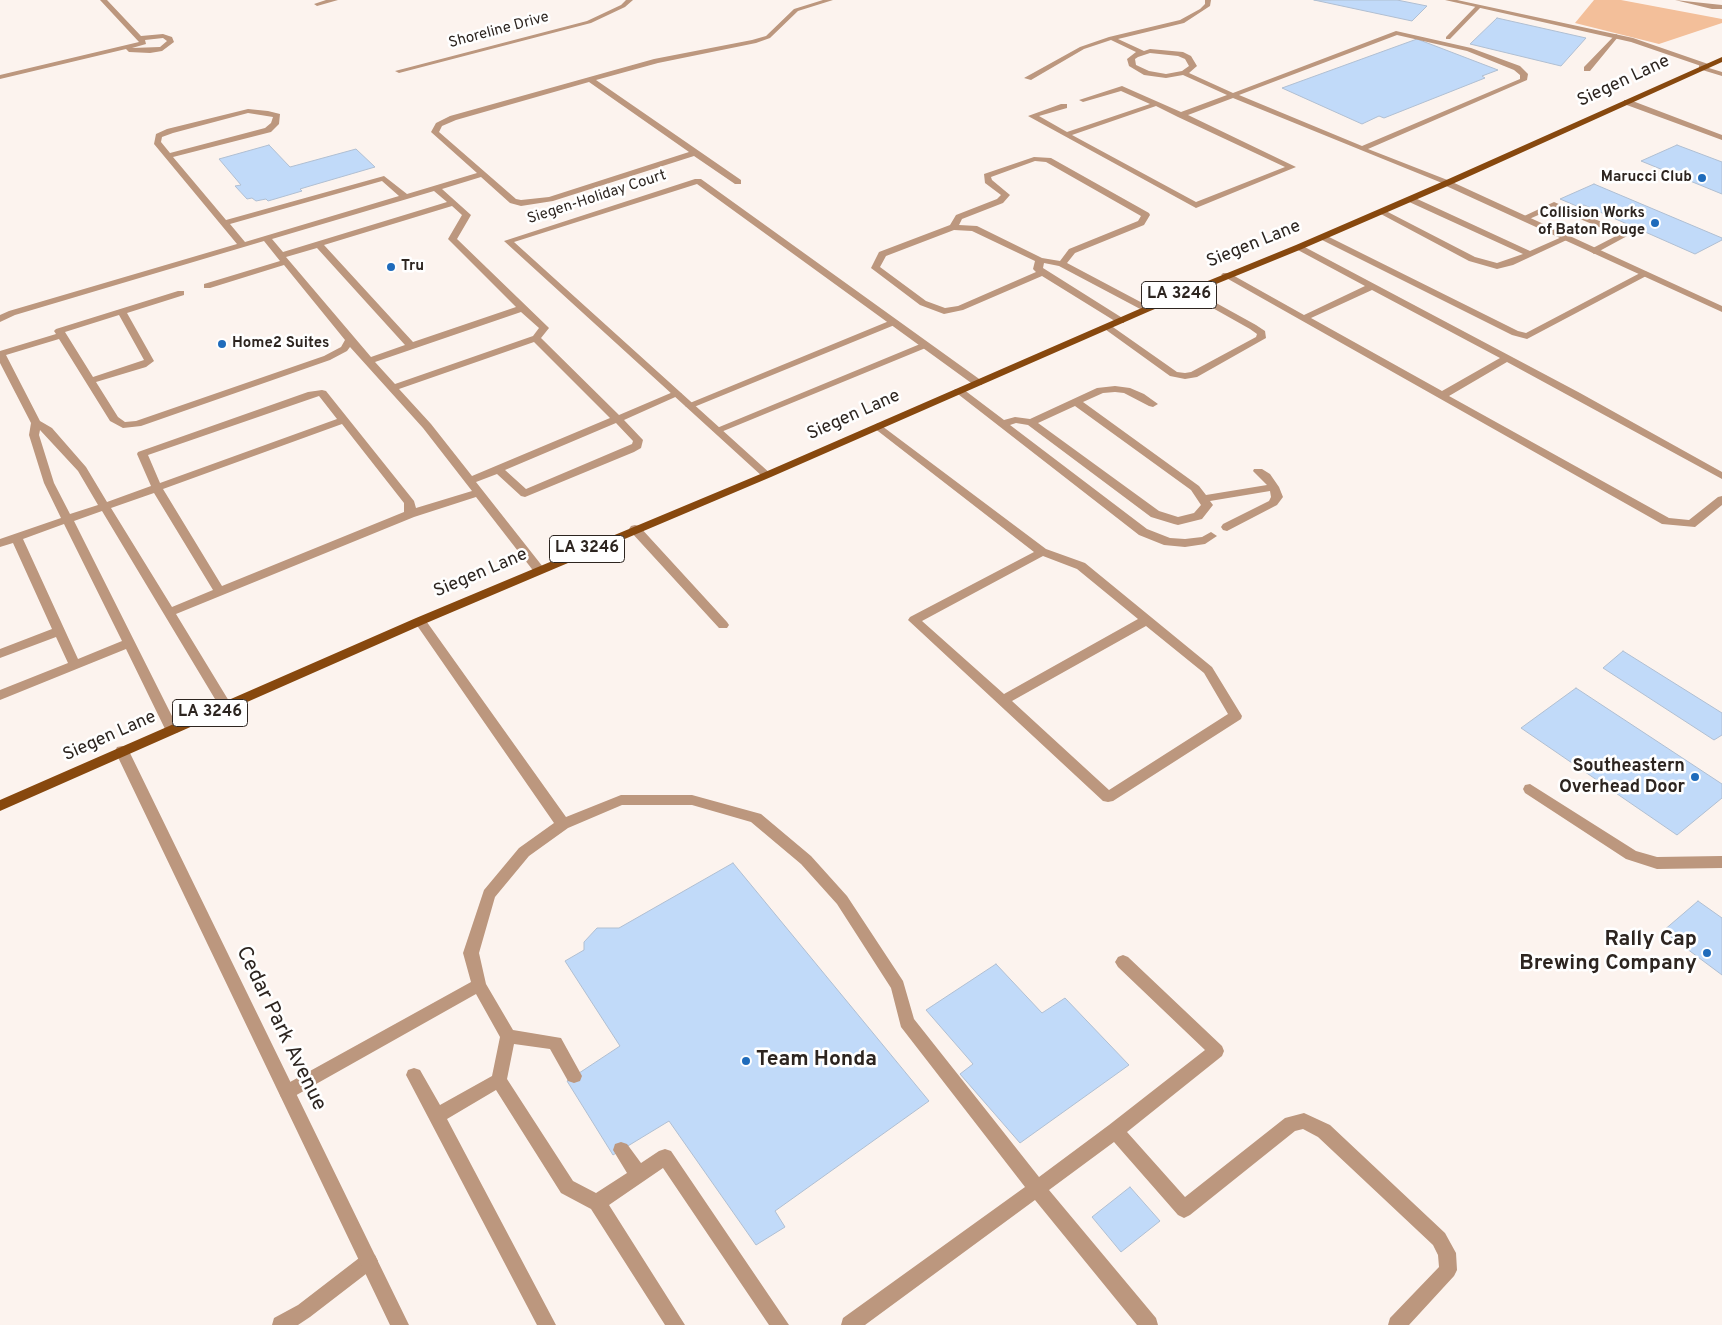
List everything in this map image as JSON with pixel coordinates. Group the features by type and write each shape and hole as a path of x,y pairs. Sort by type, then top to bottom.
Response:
{"main road":[{"name":"Siegen Lane","path":"0,806 420,621 767,475 1226,275 1299,247 1381,212 1722,58"}],"street":[{"path":"103,0 142,41"},
{"path":"317,4 335,0"},
{"name":"Shoreline Drive","path":"400,71 589,22 624,6 630,0"},
{"path":"695,153 550,199 532,203 521,203 513,201 435,132 439,125 453,118 590,79 657,61 754,42 773,33 796,10 830,0"},
{"path":"1028,78 1082,48 1111,38 1182,22 1208,5 1208,0"},
{"path":"1448,0 1633,40 1722,74"},
{"path":"1678,0 1712,7 1722,7"},
{"path":"1716,0 1722,3"},
{"path":"1448,38 1478,7"},
{"path":"1182,115 1396,33 1469,49 1517,68 1524,74 1523,80 1361,148"},
{"path":"0,77 126,47 162,36 170,38 171,42 162,49 150,52 133,51 126,47"},
{"path":"1587,69 1616,36"},
{"path":"1111,38 1141,52 1160,51 1188,58 1193,66 1184,73 1166,76 1139,70 1131,63 1131,59 1141,52"},
{"path":"1184,73 1447,183 1722,309"},
{"path":"590,79 738,182"},
{"path":"1064,106 1032,116 1196,205 1292,166 1122,88 1082,100"},
{"path":"1627,102 1722,138"},
{"path":"1067,134 1156,104"},
{"path":"168,156 268,130 275,124 277,116 248,111 170,131 159,136 157,142 168,156 243,245"},
{"path":"953,227 960,217 1000,200 1006,195 988,181 987,176 1034,159 1048,160 1146,215 1141,223 1072,252 1062,264"},
{"path":"0,318 483,174"},
{"path":"224,223 384,178 405,197"},
{"name":"Siegen-Holiday Court","path":"767,475 508,241 698,181 978,383"},
{"path":"393,388 536,338 544,328 452,239 454,232 467,215 436,188"},
{"path":"1410,199 1530,254"},
{"path":"207,286 318,244 453,202"},
{"path":"1524,218 1554,205 1625,235 1594,251"},
{"path":"1381,212 1450,248 1485,264 1497,266 1510,263 1567,238"},
{"path":"1043,272 960,308 944,311 923,303 875,268 882,254 953,227 974,228 1040,260 1062,264 1147,309"},
{"path":"1323,237 1515,333 1527,336 1645,274"},
{"path":"266,238 349,339 427,426 539,570"},
{"path":"318,244 411,346"},
{"path":"1299,247 1722,476"},
{"path":"1040,260 1038,269 1121,321"},
{"path":"1226,275 1666,521 1691,524 1722,499"},
{"path":"1304,318 1373,286"},
{"path":"1107,327 1174,374 1185,376 1193,376 1262,338 1262,333 1253,327 1189,291"},
{"path":"181,293 59,331 114,419 122,425 137,424 327,358 344,349 349,339"},
{"path":"368,361 522,308"},
{"path":"90,381 143,365 149,361 122,312"},
{"path":"690,405 894,322"},
{"path":"62,335 0,354 36,423 48,430 82,469 226,706"},
{"path":"498,469 525,494 637,446 638,440 536,338"},
{"path":"717,430 925,345"},
{"path":"1443,395 1507,358"},
{"path":"1031,422 1101,390 1115,389 1140,396 1153,404"},
{"path":"959,391 1143,532 1168,542 1185,543 1205,540 1211,536"},
{"path":"220,592 157,488 142,454 312,394 322,393 410,502 410,514"},
{"path":"470,481 678,394"},
{"path":"1002,424 1015,420 1031,422 1155,514 1178,521 1198,516 1207,505 1195,488 1077,402"},
{"path":"0,543 344,420"},
{"path":"36,423 34,435 49,483 172,730"},
{"path":"878,426 1042,552 1081,566 1208,670 1236,716 1108,798 914,620 1042,552"},
{"path":"1227,527 1273,503 1277,497 1274,487 1266,476 1258,471"},
{"path":"1203,500 1274,487"},
{"path":"168,613 410,514 479,492"},
{"path":"635,529 723,625"},
{"path":"16,537 75,665"},
{"path":"1002,701 1147,620"},
{"path":"420,621 562,824"},
{"path":"0,654 59,631"},
{"path":"0,695 129,643"},
{"name":"Cedar Park Avenue","path":"122,752 400,1325"},
{"path":"1530,789 1632,855 1657,863 1722,862"},
{"path":"676,1325 597,1203 567,1187 499,1080 508,1036 479,985 471,953 489,894 524,852 562,824 621,800 692,800 756,818 806,860 842,900 898,986 907,1022 1037,1189 1149,1325"},
{"path":"850,1325 1116,1131 1216,1051 1123,962"},
{"path":"287,1092 479,985"},
{"path":"508,1036 555,1043 574,1076"},
{"path":"414,1075 547,1325"},
{"path":"437,1116 499,1080"},
{"path":"1116,1131 1184,1209 1291,1124 1304,1121 1324,1131 1439,1239 1447,1253 1448,1270 1397,1325"},
{"path":"621,1150 639,1175"},
{"path":"597,1203 664,1158 780,1325"},
{"path":"288,1323 369,1261"}],"shaded area":[{"path":"1594,0 1621,0 1722,19 1722,23 1659,44 1575,23"}],"building":[{"path":"1314,0 1397,0 1427,6 1412,21"},
{"path":"1497,18 1586,38 1561,66 1470,44"},
{"path":"1417,39 1498,70 1482,76 1485,78 1384,118 1379,116 1362,124 1282,88"},
{"path":"269,145 290,167 356,149 375,167 300,189 302,191 268,201 266,199 256,201 252,198 247,199 235,186 241,185 219,159"},
{"name":"Marucci Club","path":"1677,145 1722,162 1722,194 1641,161"},
{"name":"Collision Works of Baton Rouge","path":"1594,184 1722,238 1722,240 1695,254 1584,205 1579,207 1560,199"},
{"path":"1623,651 1722,713 1722,735 1714,740 1603,668"},
{"path":"1576,688 1722,784 1722,798 1677,835 1521,728"},
{"name":"Team Honda","path":"733,863 929,1101 775,1211 785,1227 756,1245 669,1121 613,1155 567,1081 620,1046 565,961 584,950 584,942 597,928 619,928"},
{"name":"Rally Cap Brewing Company","path":"1698,901 1722,918 1722,975 1663,931"},
{"path":"996,964 1042,1013 1065,998 1129,1065 1020,1143 960,1074 973,1064 926,1010"},
{"path":"1130,1187 1160,1221 1121,1252 1092,1217"}],"place":[{"name":"Marucci Club","path":"1702,178"},
{"name":"Collision Works of Baton Rouge","path":"1655,223"},
{"name":"Tru","path":"391,267"},
{"name":"Home2 Suites","path":"222,344"},
{"name":"Southeastern Overhead Door","path":"1695,777"},
{"name":"Rally Cap Brewing Company","path":"1707,953"},
{"name":"Team Honda","path":"746,1061"}]}
